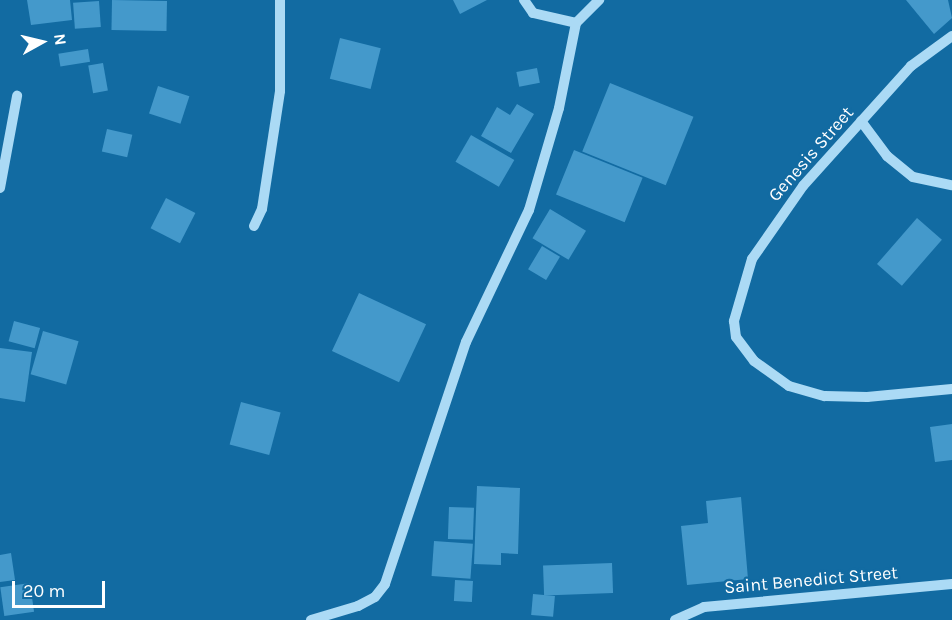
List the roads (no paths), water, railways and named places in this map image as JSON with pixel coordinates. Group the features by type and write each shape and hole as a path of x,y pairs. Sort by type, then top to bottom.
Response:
{"street":[{"path":"254,226 262,209 280,91 280,0"},
{"path":"524,0 532,13 576,23"},
{"path":"311,620 358,606 375,597 385,584 466,342 529,210 559,108 576,23 599,0"},
{"name":"Genesis Street","path":"952,36 911,66 774,223 752,259 734,321 736,337 754,362 789,386 825,396 867,397 952,388"},
{"path":"0,188 17,96"},
{"path":"861,121 887,156 913,177 952,185"},
{"name":"Saint Benedict Street","path":"675,620 704,607 952,584"}]}
